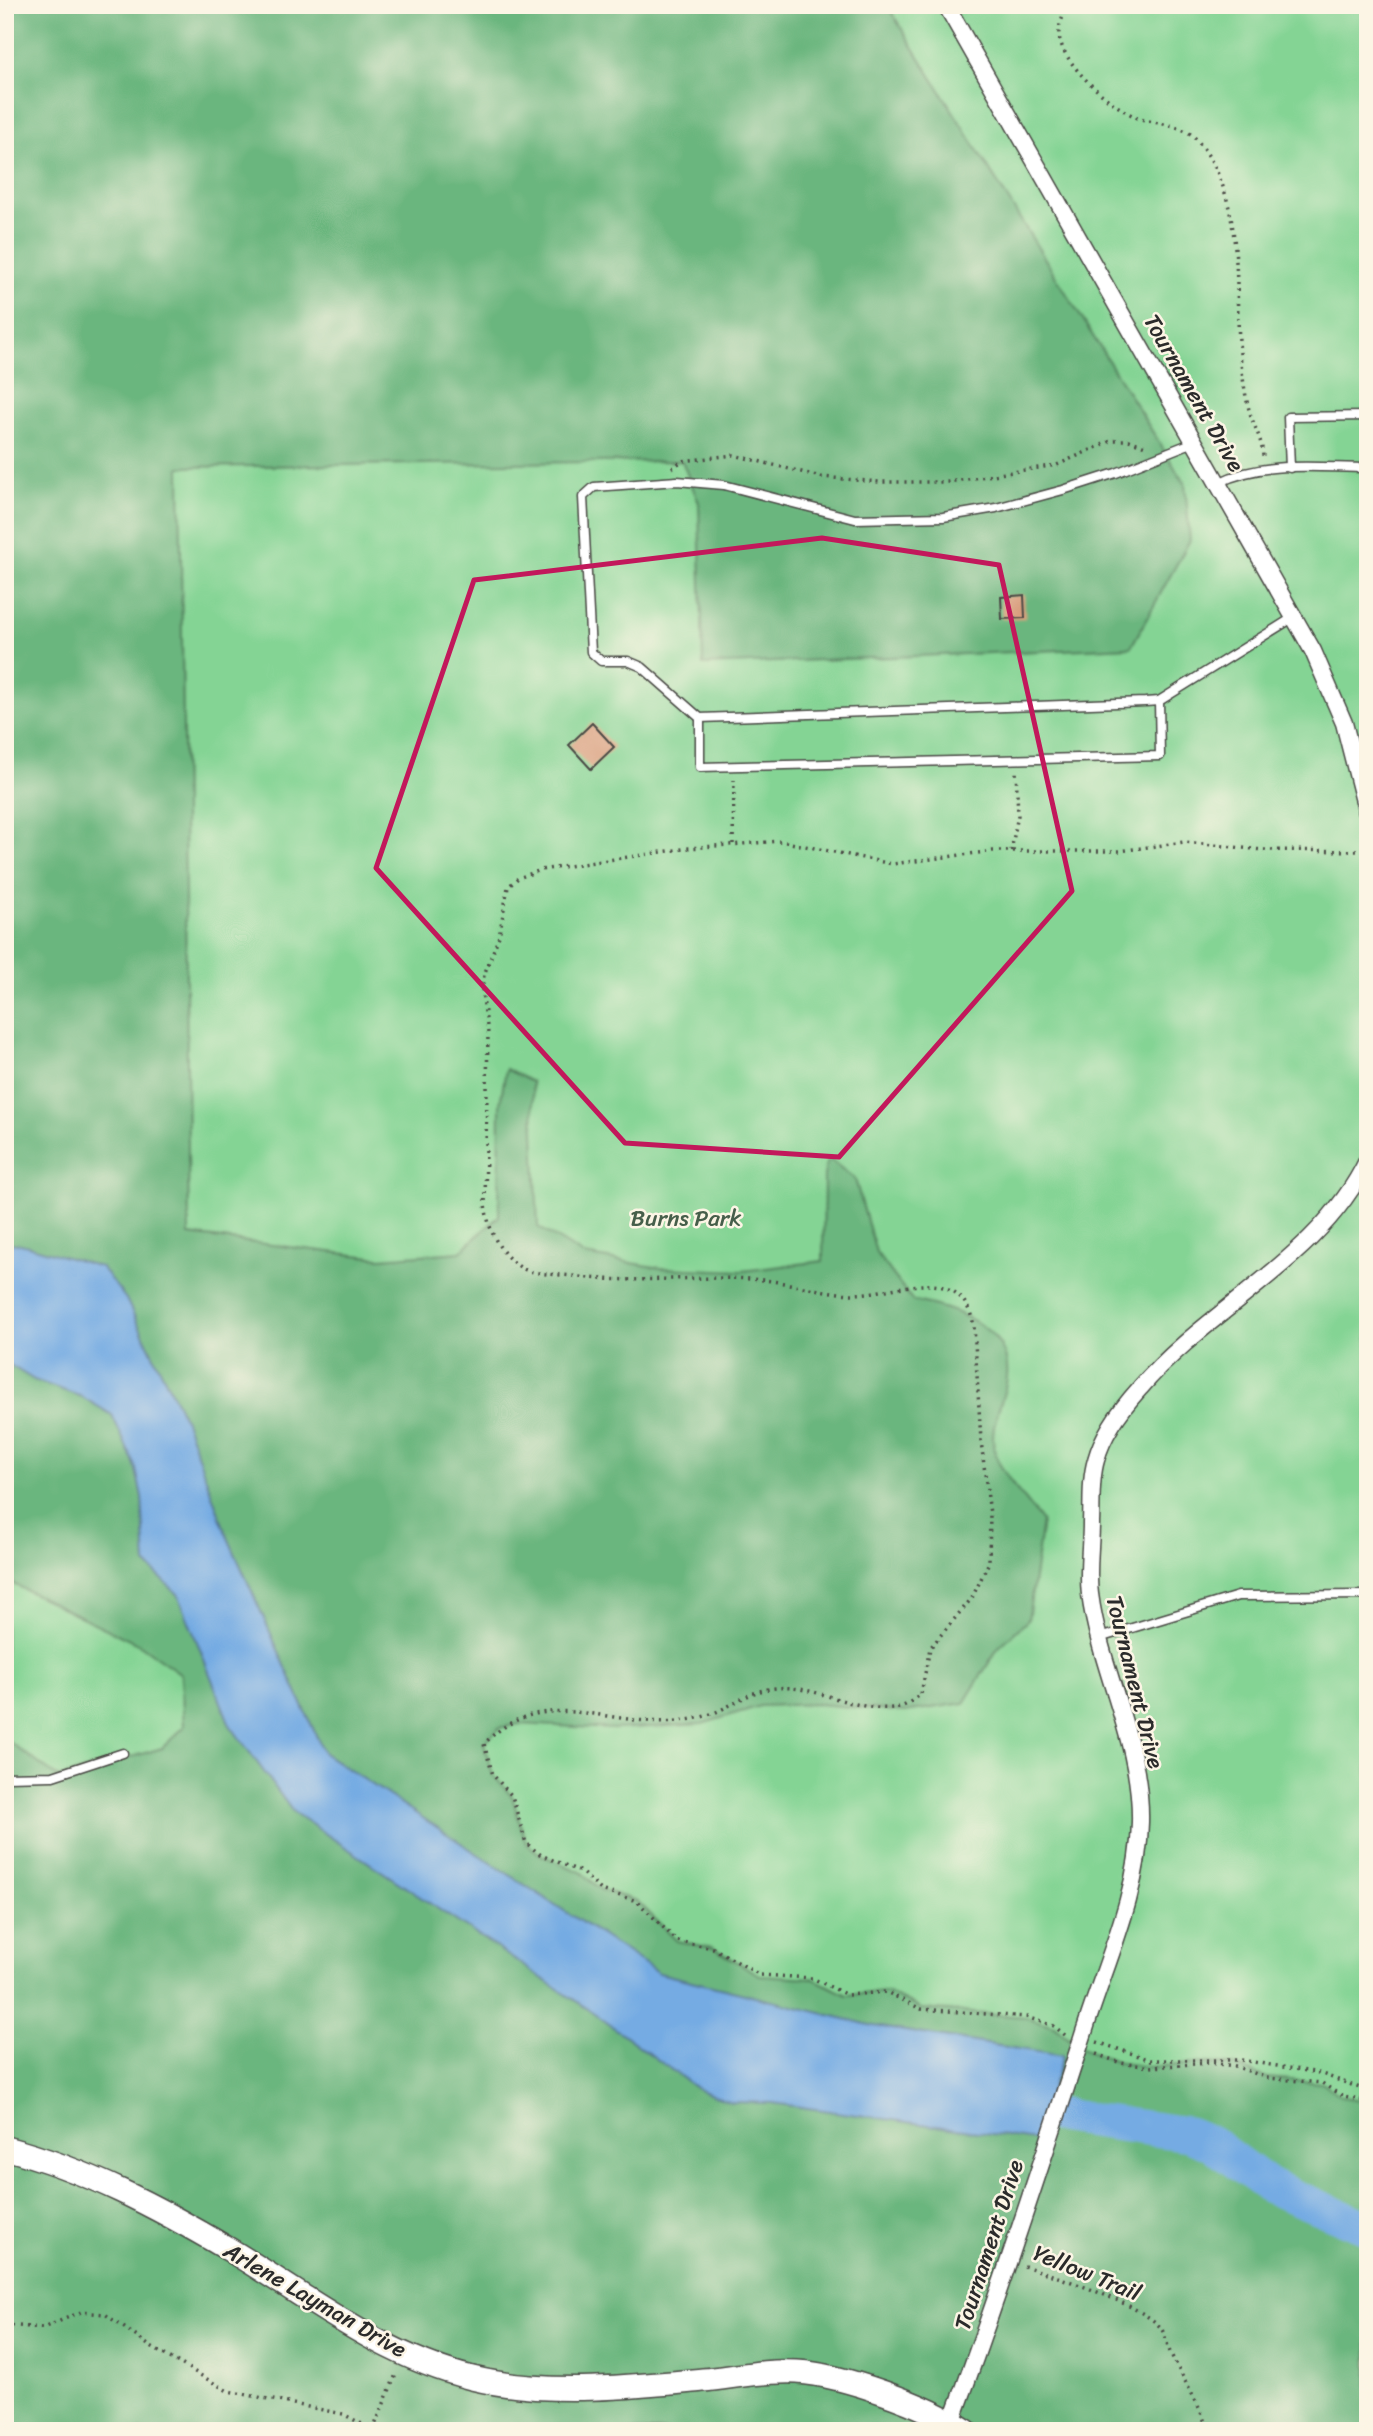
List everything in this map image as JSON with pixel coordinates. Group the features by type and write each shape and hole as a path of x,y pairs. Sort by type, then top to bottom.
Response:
{"street":[{"name":"Tournament Drive","path":"947,5 1313,651 1343,723 1368,817"},
{"name":"Tournament Drive","path":"959,2426 1130,1888 1140,1820 1128,1733 1099,1638 1089,1592 1092,1483 1105,1437 1142,1386 1193,1334 1311,1239 1336,1212 1357,1182 1368,1159"},
{"name":"Arlene Layman Drive","path":"5,2148 73,2168 115,2187 230,2250 330,2314 439,2369 475,2379 529,2386 664,2383 775,2372 820,2374 868,2388 959,2426"}],"lane":[{"path":"1290,468 1288,417 1368,416"},
{"path":"1196,441 1116,473 996,508 960,515 875,521 836,516 724,485 653,481 594,487 583,497 591,652 594,658 601,661 628,661 642,667 700,718 1159,701 1294,617"},
{"path":"1219,482 1241,472 1263,468 1368,468"},
{"path":"700,718 700,767 1160,756 1159,701"},
{"path":"1099,1638 1237,1596 1368,1595"},
{"path":"5,1777 52,1776 123,1753"}],"path":[{"path":"1068,5 1060,25 1060,41 1071,62 1089,83 1137,117 1183,129 1192,135 1215,170 1235,243 1241,366 1250,413 1263,444 1263,468"},
{"path":"653,481 682,461 734,455 821,477 918,483 991,477 1057,464 1113,439 1129,439 1166,454"},
{"path":"1011,851 1018,815 1016,759"},
{"path":"733,844 734,766"},
{"path":"1368,851 1263,850 1184,842 1120,851 1011,851 892,864 795,842 689,848 637,858 541,870 518,878 508,887 499,936 484,975 482,992 488,1033 484,1176 487,1222 505,1255 522,1269 622,1280 763,1280 847,1294 930,1284 955,1293 971,1310 974,1325 981,1441 990,1514 989,1562 972,1598 930,1648 920,1694 903,1706 876,1707 793,1688 761,1689 699,1718 649,1723 556,1709 530,1713 499,1728 484,1744 493,1775 512,1796 526,1843 541,1855 580,1872 601,1890 638,1901 677,1941 713,1948 760,1975 812,1978 847,1995 886,1993 921,2009 1026,2017 1054,2026 1079,2047 1121,2063 1150,2067 1209,2063 1235,2066 1267,2078 1322,2083 1343,2097 1368,2101"},
{"path":"1079,2047 1151,2060 1241,2060 1320,2074 1368,2091"},
{"name":"Yellow Trail","path":"1009,2262 1055,2276 1140,2312 1160,2328 1198,2402 1208,2431"},
{"path":"5,2325 43,2328 81,2312 105,2314 151,2347 228,2391 322,2408 343,2414 373,2430 405,2354"}],"highlighted area":[{"path":"822,538 999,565 1072,891 839,1157 625,1143 376,868 474,580"}],"green space":[{"name":"Burns Park","path":"5,5 1368,5 1368,2431 5,2431"},
{"path":"5,5 887,5 1185,484 1190,540 1131,647 703,665 699,503 682,461 180,467 189,1235 380,1258 460,1252 499,1216 500,1104 506,1069 532,1082 538,1227 584,1255 661,1268 742,1271 823,1261 824,1175 828,1158 855,1179 876,1252 913,1301 946,1309 977,1323 1000,1345 1006,1360 1007,1377 994,1428 994,1449 1007,1477 1042,1522 1028,1620 998,1648 964,1703 905,1712 818,1704 760,1706 702,1724 614,1729 519,1724 499,1728 484,1744 493,1775 512,1796 526,1843 541,1855 581,1872 601,1890 637,1901 677,1941 713,1948 760,1975 812,1978 847,1995 886,1992 921,2009 1026,2017 1054,2026 1079,2047 1121,2063 1150,2067 1209,2063 1235,2066 1267,2078 1322,2083 1343,2097 1368,2101 1368,2431 5,2431 5,1739 59,1778 162,1748 184,1727 181,1674 140,1645 5,1580"}],"water":[{"path":"5,1243 21,1244 101,1267 126,1299 184,1418 226,1533 324,1753 659,1973 874,2026 1063,2056 1034,2140 772,2103 731,2102 699,2090 594,2013 293,1812 230,1725 178,1594 146,1564 142,1497 135,1465 112,1415 82,1397 34,1380 5,1362"}],"building":[{"path":"1024,595 1025,618 1002,619 1001,597"},
{"path":"592,723 614,747 591,769 569,745"}],"waterway":[{"path":"1056,2115 1188,2134 1211,2143 1269,2186 1368,2228"}]}
